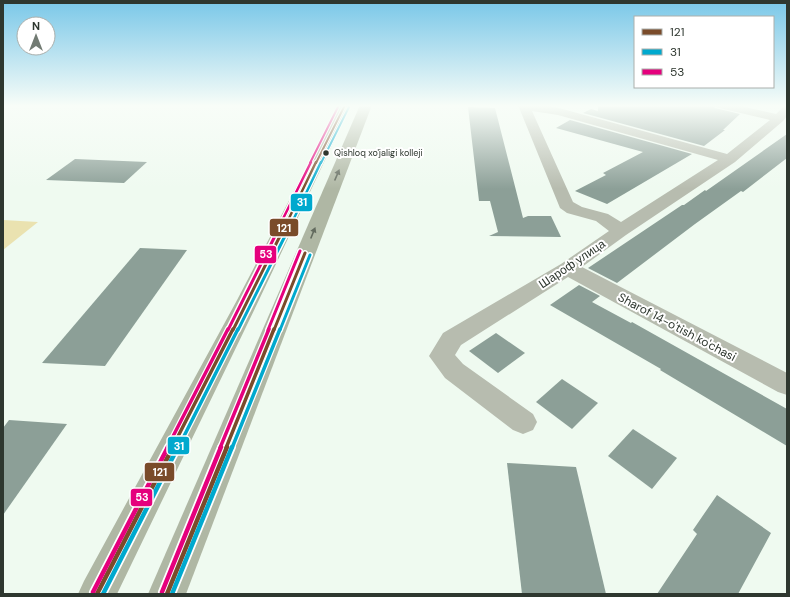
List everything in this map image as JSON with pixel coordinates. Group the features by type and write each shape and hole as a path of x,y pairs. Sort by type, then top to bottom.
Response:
{"highway":[{"path":"100,594 331,133"},
{"path":"167,594 355,133"}],"street":[{"path":"536,133 569,208 603,218 620,231"},
{"path":"635,133 730,159"},
{"name":"Шароф улица","path":"523,422 454,371 442,356 452,340 568,268 620,231 730,159 761,133"},
{"name":"Sharof 14-o'tish ko'chasi","path":"568,268 787,385"}],"shaded area":[{"path":"3,220 38,222 3,250"}],"building":[{"path":"471,133 501,133 523,218 528,216 551,216 561,237 489,236 498,232 490,201 479,201"},
{"path":"574,133 616,133 692,154 607,204 575,191 606,175 603,173 643,152"},
{"path":"656,133 721,133 704,146"},
{"path":"787,134 787,158 743,192 741,191 695,224 617,283 588,268 682,205 705,190 706,191"},
{"path":"75,159 147,162 124,183 46,180"},
{"path":"140,248 187,250 105,366 42,363"},
{"path":"579,285 600,296 592,302 631,323 632,322 787,409 787,446 660,370 661,369 550,305"},
{"path":"496,333 525,353 498,373 469,351"},
{"path":"562,379 598,403 572,429 536,402"},
{"path":"9,420 67,424 3,515 3,428"},
{"path":"633,429 677,458 652,489 608,456"},
{"path":"507,463 576,467 606,594 522,594"},
{"path":"717,495 771,533 738,594 657,594 697,534 693,530"}],"transit line":[{"name":"53","path":"93,592 243,300 325,133"},
{"name":"121","path":"97,594 247,302 331,133"},
{"name":"31","path":"103,594 251,304 336,133"},
{"name":"53","path":"162,592 300,251"},
{"name":"121","path":"167,594 305,253"},
{"name":"31","path":"172,594 310,255"}],"place":[{"name":"Qishloq xo'jaligi kolleji","path":"326,153"}]}
